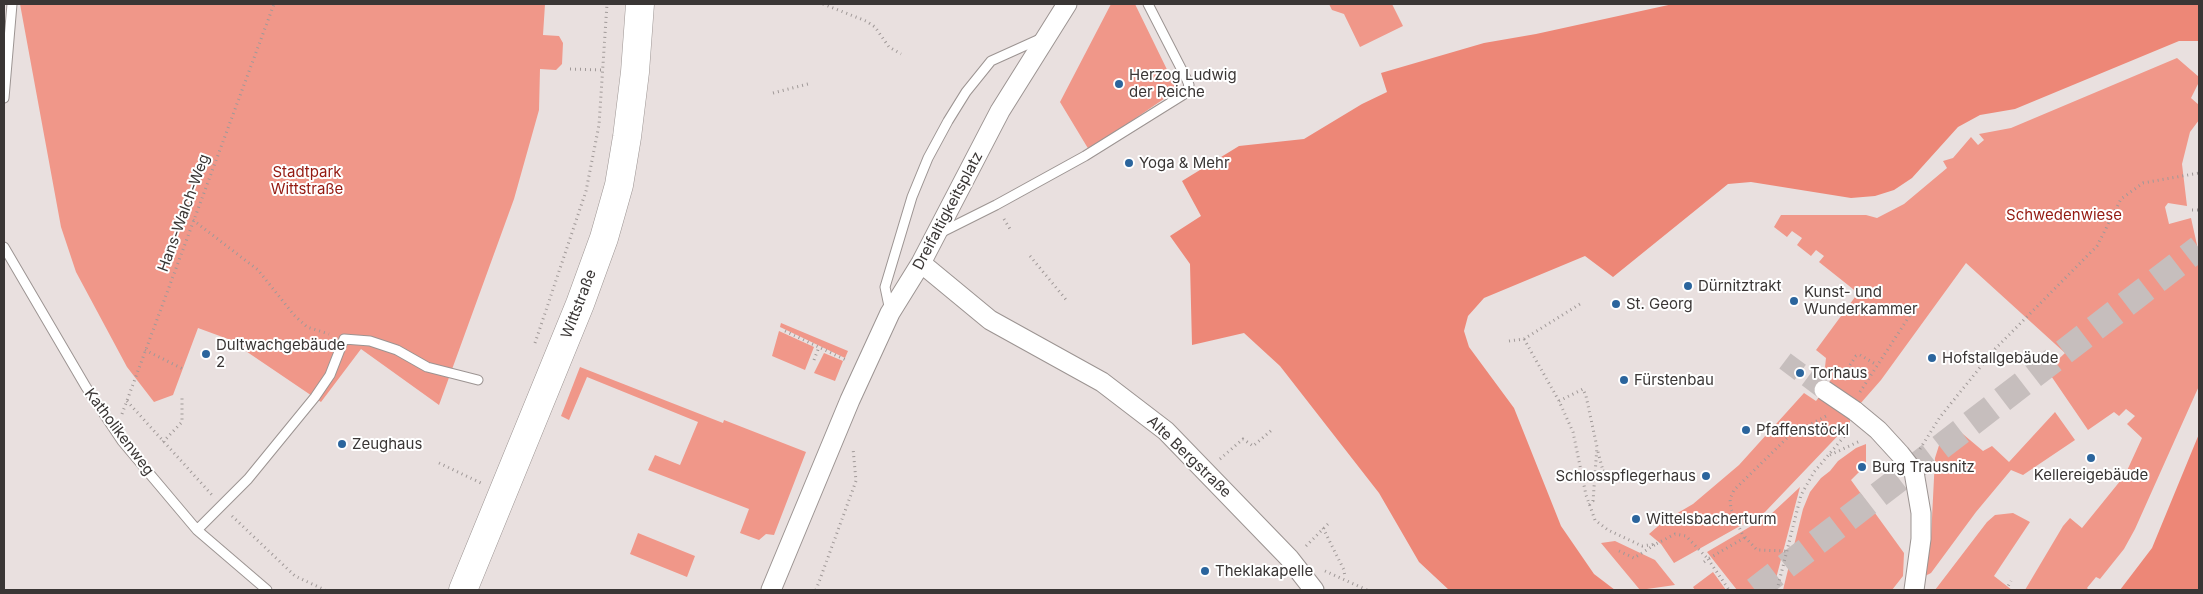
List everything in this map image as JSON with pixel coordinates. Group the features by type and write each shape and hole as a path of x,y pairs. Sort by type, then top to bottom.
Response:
{"main road":[{"name":"Wittstraße","path":"464,590 576,313 604,238 619,185 627,137 635,72 640,4"}],"street":[{"name":"Dreifaltigkeitsplatz","path":"771,590 850,400 890,314 921,263 1000,111 1067,4"},
{"name":"Alte Bergstraße","path":"921,263 990,320 1102,382 1166,431 1289,558 1314,590"},
{"path":"1824,390 1878,430 1910,465 1916,481 1922,514 1921,539 1914,590"}],"lane":[{"path":"4,98 12,4"},
{"path":"936,235 996,205 1085,156 1186,93 1189,85 1187,80 1148,4"},
{"path":"890,314 885,287 912,197 928,158 948,121 966,92 991,61 1050,31"},
{"name":"Katholikenweg","path":"4,248 86,387 116,431 197,530 267,590"},
{"path":"197,530 248,480 314,397 330,375 344,340 370,341 397,350 427,367 478,380"}],"path":[{"name":"Hans-Walch-Weg","path":"116,431 274,4"},
{"path":"533,348 586,191 599,125 607,4"},
{"path":"823,4 866,21 875,27 889,47 901,54"},
{"path":"570,69 602,70"},
{"path":"773,94 808,84"},
{"path":"1910,465 1940,417 1995,349 2097,246 2121,199 2143,183 2199,172"},
{"path":"2192,210 2199,210"},
{"path":"193,220 258,270 294,315 307,327 344,340"},
{"path":"1030,256 1068,302"},
{"path":"1509,341 1524,339 1580,304"},
{"path":"1778,590 1801,495 1814,472 1827,457 1854,412 1877,365 1914,308"},
{"path":"785,331 865,367"},
{"path":"1524,339 1559,401 1573,432 1589,505 1595,520 1608,530 1642,546 1656,544"},
{"path":"814,360 819,347"},
{"path":"145,350 183,369"},
{"path":"1850,365 1856,356 1860,355 1877,365"},
{"path":"1559,401 1580,389 1584,390 1603,471 1608,471"},
{"path":"163,442 182,422 182,398"},
{"path":"1787,551 1757,550 1745,537 1731,508 1730,499 1734,490 1789,436 1831,413"},
{"path":"1218,460 1243,440 1253,446 1273,429"},
{"path":"1827,457 1869,438 1878,430"},
{"path":"816,590 856,481 853,445"},
{"path":"1589,505 1593,501 1597,447"},
{"path":"439,462 481,483"},
{"path":"477,492 485,474"},
{"path":"1302,551 1330,522"},
{"path":"1323,528 1344,570 1344,578"},
{"path":"1619,551 1634,558 1675,534 1686,536 1708,559 1729,590"},
{"path":"1704,562 1745,537"},
{"path":"1338,576 1367,590"},
{"path":"2006,590 2011,581"}],"green space":[{"name":"Stadtpark Wittstraße","path":"20,4 545,4 543,35 559,36 563,43 562,64 556,70 540,69 539,110 514,199 439,405 361,349 321,402 228,339 198,328 173,395 154,402 127,367 76,272 61,227"},
{"path":"1111,4 1135,4 1176,88 1174,92 1089,150 1060,102"},
{"path":"1329,4 1392,4 1403,26 1360,47 1344,14 1332,10"},
{"name":"Schwedenwiese","path":"2177,58 2199,77 2199,82 2191,98 2199,105 2199,120 2190,132 2182,164 2187,206 2168,203 2165,207 2169,224 2191,218 2199,254 2199,386 2135,529 2124,549 2100,579 2096,577 2087,588 2089,590 2025,590 2063,526 2070,518 2082,528 2125,475 2142,438 2127,424 2135,416 2126,409 2119,416 2114,412 2088,430 2047,370 2065,353 1966,263 1881,380 1860,404 1829,383 1831,379 1821,370 1825,367 1826,358 1816,350 1858,293 1819,262 1824,256 1816,250 1811,256 1797,245 1802,238 1792,231 1787,237 1774,227 1781,215 1866,215 1877,218 1904,204 1947,168 1943,161 1953,158 1971,137 1978,145 1984,140 1979,134 2011,128"},
{"path":"781,323 848,351 845,358 780,327"},
{"path":"779,331 814,347 805,370 772,356"},
{"path":"824,353 843,361 835,381 814,373"},
{"path":"580,367 723,423 724,420 806,452 774,535 766,534 759,540 740,533 749,509 648,470 655,455 680,465 698,422 587,377 569,420 561,416"},
{"path":"1804,393 1816,401 1819,397 1850,419 1850,423 1765,512 1674,563 1661,544 1649,534 1664,521 1693,504 1739,465"},
{"path":"2055,412 2075,440 2023,475 2011,470 1976,512 1931,573 1925,576 1931,538 1935,458 1941,439 1951,424 1983,451 1992,446 2009,462"},
{"path":"1866,444 1866,465 1851,480 1904,553 1903,576 1892,590 1783,590 1803,509 1810,492 1838,461 1856,448"},
{"path":"1800,487 1773,590 1737,590 1707,552 1770,515"},
{"path":"2013,513 2030,522 1994,576 2012,590 1935,590 1987,522 1995,515"},
{"path":"638,533 695,556 687,577 630,554"},
{"path":"1615,541 1655,560 1675,585 1640,590 1601,543"},
{"path":"1713,572 1726,590 1695,590 1693,587"}],"shaded area":[{"path":"1673,4 2199,4 2199,41 2179,41 2015,109 1980,115 1958,127 1912,178 1894,190 1875,196 1851,198 1751,182 1728,184 1613,277 1585,256 1484,298 1468,316 1464,331 1469,347 1514,408 1561,526 1594,574 1615,590 1449,590 1419,562 1379,493 1280,366 1244,333 1192,345 1190,264 1170,236 1201,216 1182,181 1239,146 1304,139 1362,104 1387,92 1381,73 1484,43 1536,34"},
{"path":"2199,434 2199,590 2120,590 2152,548"}],"tunnel":[{"path":"1755,590 2199,248"},
{"path":"1785,361 1824,390"}],"place":[{"name":"Herzog Ludwig der Reiche","path":"1119,84"},
{"name":"Yoga & Mehr","path":"1129,163"},
{"name":"Dürnitztrakt","path":"1688,286"},
{"name":"Kunst- und Wunderkammer","path":"1794,301"},
{"name":"St. Georg","path":"1616,304"},
{"name":"Dultwachgebäude 2","path":"206,354"},
{"name":"Hofstallgebäude","path":"1932,358"},
{"name":"Torhaus","path":"1800,373"},
{"name":"Fürstenbau","path":"1624,380"},
{"name":"Pfaffenstöckl","path":"1746,430"},
{"name":"Zeughaus","path":"342,444"},
{"name":"Kellereigebäude","path":"2091,458"},
{"name":"Burg Trausnitz","path":"1862,467"},
{"name":"Schlosspflegerhaus","path":"1706,476"},
{"name":"Wittelsbacherturm","path":"1636,519"},
{"name":"Theklakapelle","path":"1205,571"}]}
